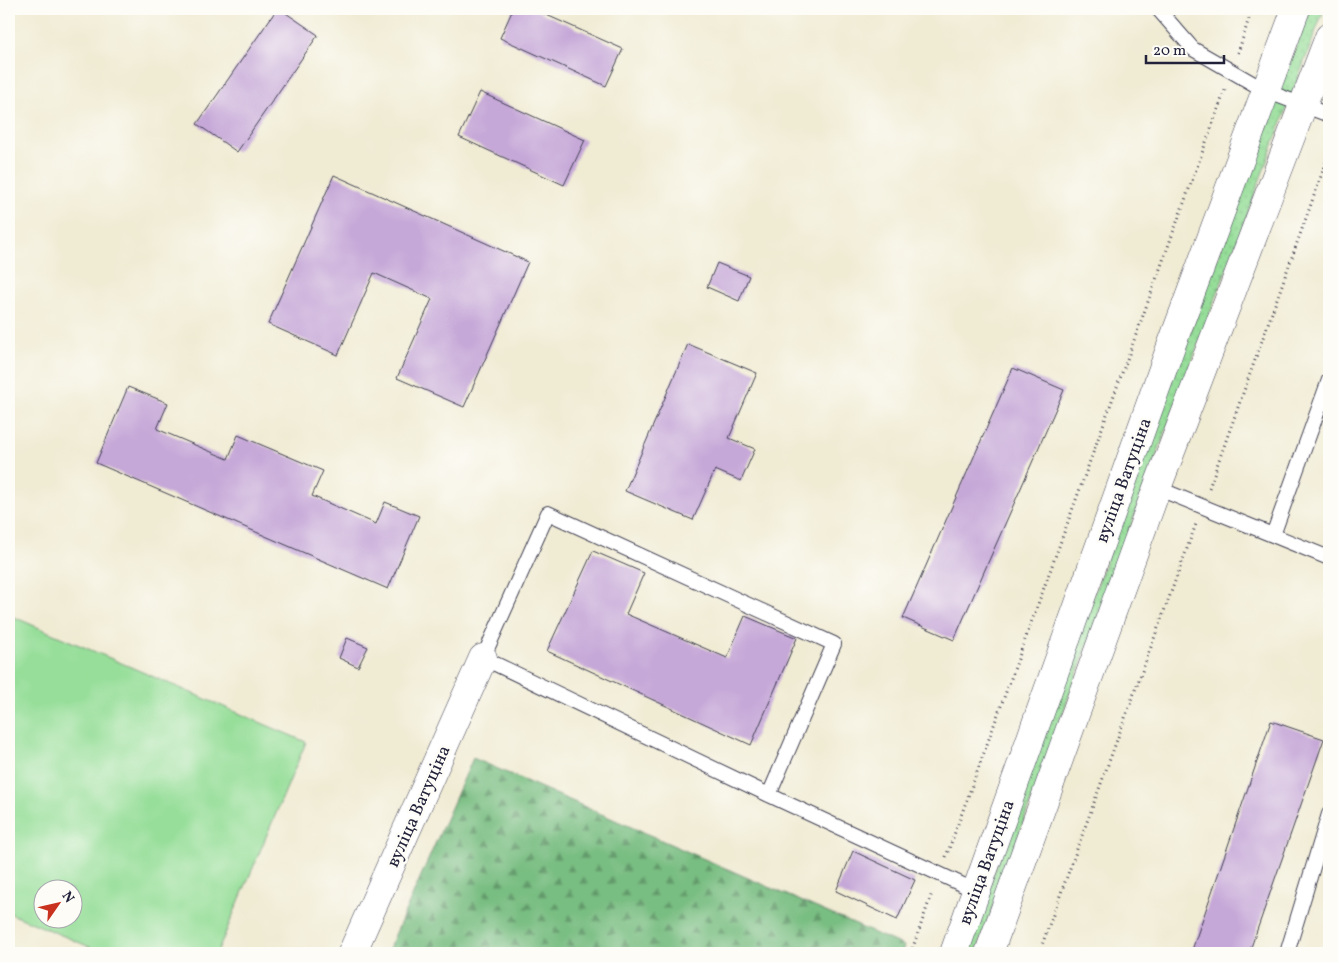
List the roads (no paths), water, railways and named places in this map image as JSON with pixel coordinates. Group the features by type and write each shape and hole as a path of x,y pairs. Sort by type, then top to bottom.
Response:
{"street":[{"name":"вуліца Ватуціна","path":"954,953 1170,349 1296,9"},
{"name":"вуліца Ватуціна","path":"988,953 1157,488 1329,37"},
{"name":"вуліца Ватуціна","path":"352,953 483,658"}],"lane":[{"path":"1158,9 1193,49 1266,91 1329,115"},
{"path":"1273,535 1329,380"},
{"path":"1157,488 1329,558"},
{"path":"769,795 834,644 548,513 483,658 769,795 976,891"},
{"path":"1287,953 1329,814"}]}
